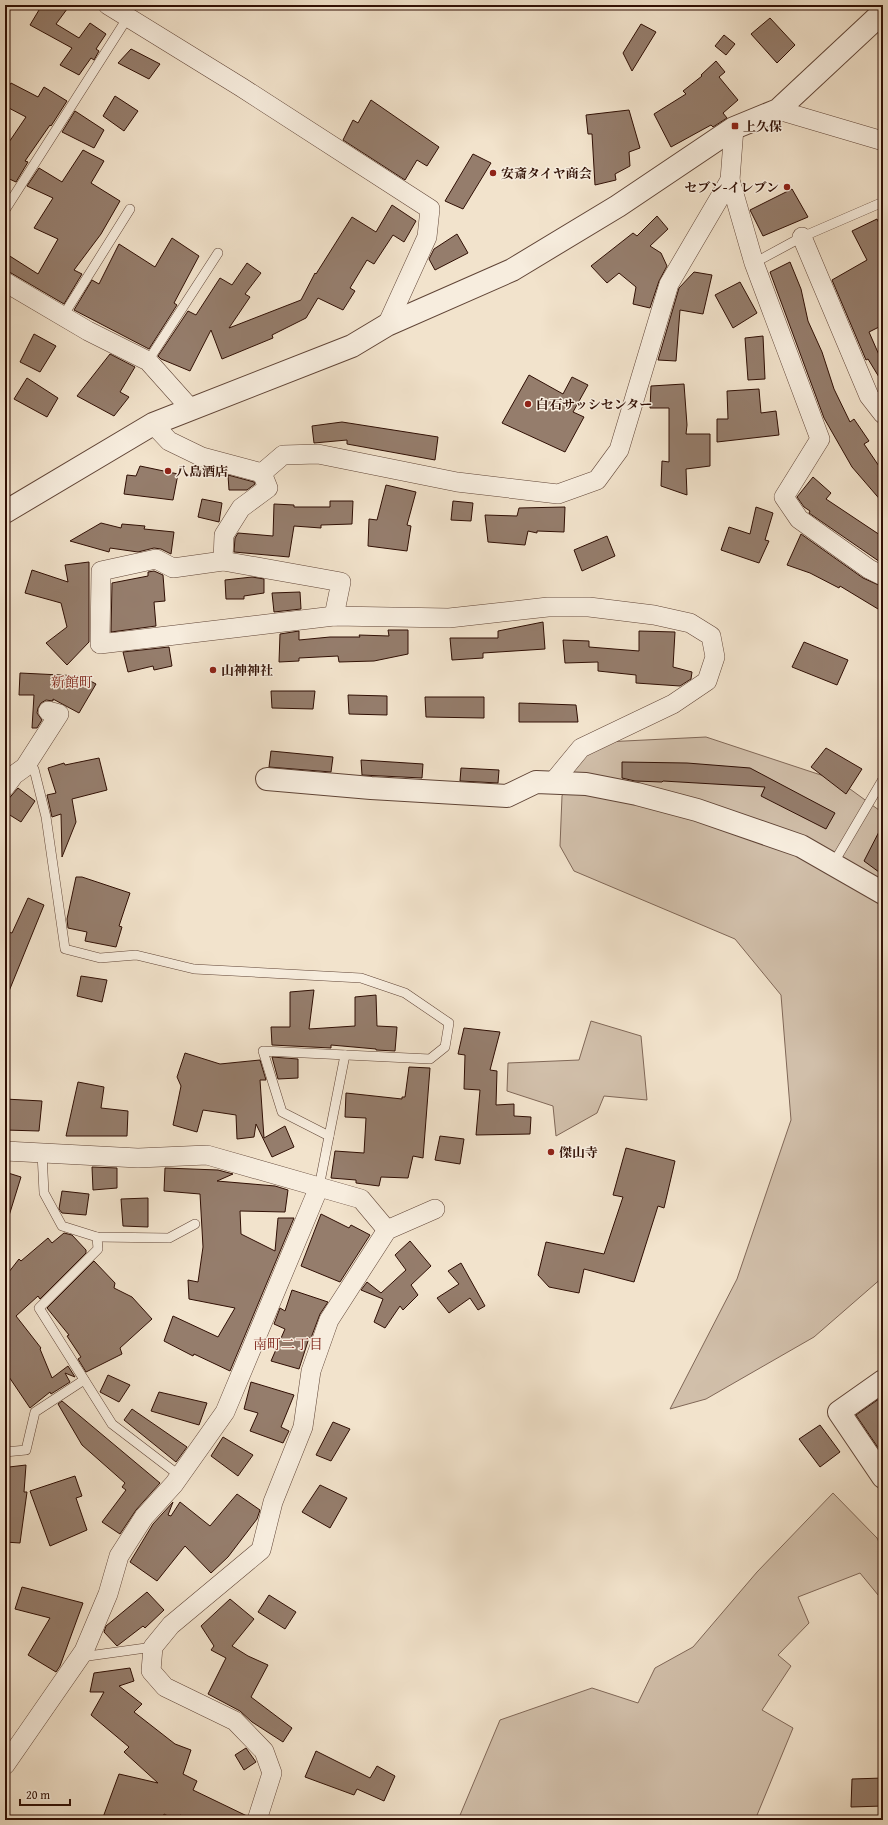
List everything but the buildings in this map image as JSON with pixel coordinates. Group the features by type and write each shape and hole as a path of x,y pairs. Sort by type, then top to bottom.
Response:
{"street":[{"path":"108,5 241,87 430,209 427,237 387,325"},
{"path":"5,512 153,424 190,408 352,346 387,325 512,270 618,206 734,128 778,110 883,11 875,5"},
{"path":"778,110 883,141"},
{"path":"734,128 730,180 754,264 820,439 784,498 799,519 869,569 883,576"},
{"path":"262,474 283,455 318,454 457,482 513,490 558,494 597,480 619,450 669,284 730,180"},
{"path":"802,237 869,396 883,414"},
{"path":"5,282 88,331 148,361 190,408"},
{"path":"153,424 169,441 202,457 262,474"},
{"path":"223,561 224,535 241,508 268,488 262,474"},
{"path":"334,616 341,582 223,561 173,568 156,559 101,571 100,644 334,616 449,618 548,607 589,607 654,615 690,623 711,636 715,656 708,681 673,704 581,748 553,782"},
{"path":"5,787 14,775 25,767 59,714 48,711"},
{"path":"267,779 371,788 507,796 536,782 586,784 637,794 697,810 801,846 883,893"},
{"path":"5,1151 138,1158 207,1155 361,1199 387,1230"},
{"path":"5,1765 80,1657 108,1594 119,1556 144,1517 180,1476 225,1412 319,1187"},
{"path":"257,1820 272,1773 264,1751 235,1721 165,1687 151,1671 153,1647 171,1625 261,1550 273,1502 303,1427 311,1372 329,1320 387,1230 435,1209"},
{"path":"883,1381 839,1412 883,1477"}],"lane":[{"path":"5,210 128,17"},
{"path":"754,264 802,237 883,202"},
{"path":"63,316 130,209"},
{"path":"148,361 218,253"},
{"path":"25,767 34,769 46,817 65,949 100,958 136,955 194,969 361,978 405,993 449,1023 445,1047 430,1059 263,1051 282,1112 329,1136"},
{"path":"833,864 883,779"},
{"path":"319,1187 345,1055"},
{"path":"42,1153 44,1193 62,1226 97,1237 169,1238 195,1224"},
{"path":"97,1237 98,1249 39,1308 112,1424 180,1476"},
{"path":"5,1452 26,1450 35,1412 84,1380"},
{"path":"80,1657 153,1647"}],"shaded area":[{"path":"706,737 839,781 883,813 883,1277 814,1337 706,1399 670,1409 737,1279 791,1120 781,995 735,939 574,871 560,846 562,796 584,743"},
{"path":"591,1021 641,1036 647,1100 604,1096 597,1113 556,1136 553,1106 507,1091 508,1063 579,1060"},
{"path":"833,1493 877,1538 883,1550 883,1601 860,1573 798,1597 809,1623 778,1655 791,1666 762,1710 793,1728 755,1820 458,1820 500,1720 592,1688 638,1703 655,1668 693,1647 757,1572"}],"place":[{"name":"上久保","path":"735,126"},
{"name":"安斎タイヤ商会","path":"493,173"},
{"name":"セブン-イレブン","path":"787,187"},
{"name":"白石サッシセンター","path":"528,404"},
{"name":"八島酒店","path":"168,471"},
{"name":"山神神社","path":"213,670"},
{"name":"傑山寺","path":"551,1152"}],"district":[{"name":"新館町","path":"72,682"},
{"name":"南町二丁目","path":"288,1344"}]}
